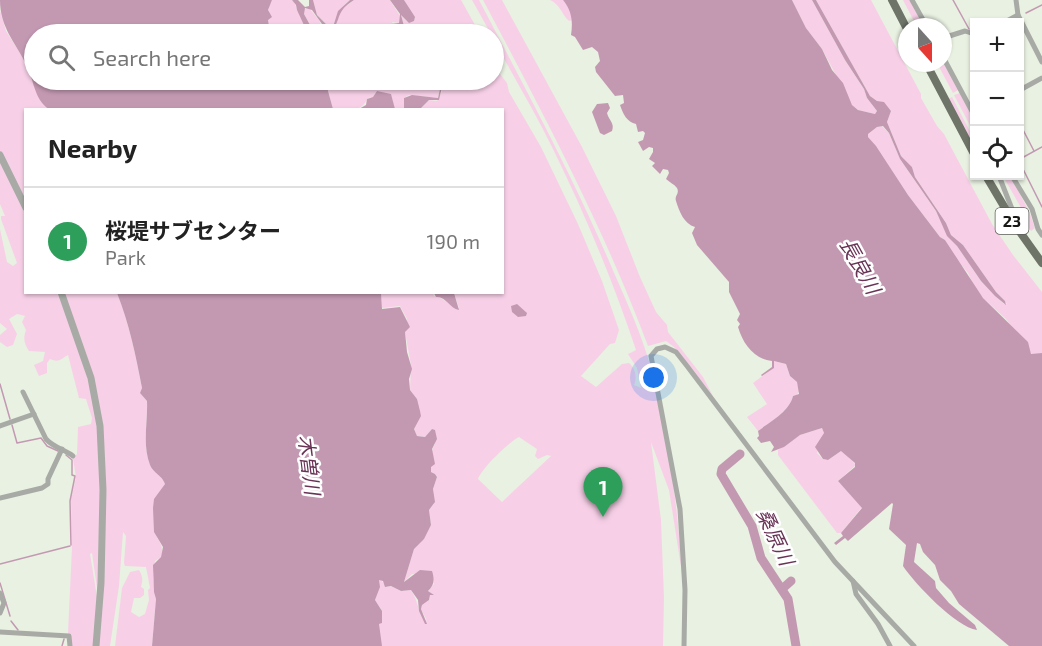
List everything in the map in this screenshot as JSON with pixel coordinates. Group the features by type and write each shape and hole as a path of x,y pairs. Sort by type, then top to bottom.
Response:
{"main road":[{"path":"892,0 901,18"},
{"path":"931,72 970,145"},
{"name":"23","path":"988,180 1015,225 1042,263"}],"street":[{"path":"1016,0 1018,15 1042,62"},
{"path":"915,1 923,18"},
{"path":"1012,18 1018,15"},
{"path":"952,35 965,30 970,32"},
{"path":"951,72 970,107"},
{"path":"1024,88 1042,78"},
{"path":"0,155 24,204"},
{"path":"1001,180 1014,214 1015,225"},
{"path":"1014,180 1032,209 1035,222 1042,235"},
{"path":"1035,222 1042,219"},
{"path":"62,294 91,378 100,426 101,583 96,646"},
{"path":"684,646 686,590 680,509 651,356 661,348 671,348 682,359 801,517 852,579 914,646"},
{"path":"23,392 46,439 51,445 73,456"},
{"path":"0,426 34,414"},
{"path":"0,498 42,488 48,484 48,479 62,449"},
{"path":"852,579 856,594 874,617 890,646"},
{"path":"0,593 4,603 0,614"},
{"path":"0,632 69,636 70,646"}],"shaded area":[{"path":"272,0 292,0 304,24 269,24 269,7"},
{"path":"313,0 350,0 340,11 334,24 326,24 317,15"},
{"path":"354,0 390,0 400,16 399,23 335,24 341,10"},
{"path":"404,0 461,0 474,24 403,24 401,15 407,21 415,19"},
{"path":"472,0 479,0 492,24 485,24"},
{"path":"483,0 502,0 582,147 616,216 656,312 667,325 668,332 703,377 713,396 674,347 666,341 648,346 592,214 504,40 504,24 496,24"},
{"path":"550,0 563,0 569,7 573,20 569,21"},
{"path":"792,0 812,0 867,98 877,111 875,114 858,110 852,105"},
{"path":"816,0 871,0 898,51 898,72 909,72 921,98 944,134 992,224 1042,292 1042,353 1032,355 1006,319 983,298 945,240 940,237 908,195 868,137 868,134 882,126 889,133 900,159 936,211 950,239 981,281 1004,304 1007,304 963,245 951,235 946,223 915,177 912,167 901,156 887,122 891,111 884,103 870,96"},
{"path":"903,0 910,0 919,18 912,18"},
{"path":"309,8 321,24 310,24 304,9"},
{"path":"0,10 6,31 24,59 24,90 37,90 41,102 48,108 24,108 24,200 0,151"},
{"path":"504,48 594,227 635,321 655,384 671,464 682,573 669,490 651,442 661,520 663,646 382,646 379,629 379,624 382,622 381,609 375,600 379,580 387,587 391,586 401,591 411,590 421,614 427,621 421,609 422,605 429,600 430,594 433,595 428,591 434,584 433,574 412,574 404,582 414,549 431,525 429,510 434,504 433,489 437,477 431,472 431,454 435,444 432,429 425,437 417,436 414,429 417,399 410,390 411,365 405,332 407,319 400,306 382,308 381,294 433,294 459,308 454,294 504,294 504,108 421,108 429,100 437,101 442,90 504,90 504,79 507,83 509,92 541,147 578,224 602,281 619,330 615,343 610,344 581,376 596,387 622,364 629,363 635,374 634,385 641,388 637,368 628,354 636,350 618,299 576,198 539,121 504,58","holes":["519,437 537,449 535,456 538,459 547,455 551,456 502,502 478,479 496,456"]},
{"path":"942,72 948,72 958,90 953,93"},
{"path":"328,90 440,90 438,98 409,95 404,98 404,108 394,108 391,96 377,91 359,108 333,108"},
{"path":"960,93 970,113 970,125 954,95"},
{"path":"952,97 970,131 970,140 948,99"},
{"path":"0,160 24,211 24,294 58,294 81,358 95,408 101,489 98,595 92,553 90,554 98,603 94,646 72,646 68,633 72,547 71,500 76,477 73,459 77,454 78,427 91,424 92,418 86,399 79,398 68,355 58,361 50,359 47,363 47,373 39,376 34,365 43,361 45,352 29,351 27,348 24,338 26,330 22,322 25,316 17,314 9,319 17,334 13,345 7,347 0,342 0,335 7,329 0,323 0,229 7,262 13,266 17,263 1,219 1,216 5,216 0,204"},
{"path":"1005,180 1012,180 1029,211 1035,228 1031,231 1024,213"},
{"path":"63,294 117,294 132,340 142,388 140,393 147,401 148,457 151,468 165,484 155,505 155,531 162,550 161,557 155,561 153,578 156,599 152,646 115,646 122,588 130,572 139,570 142,577 141,587 144,589 144,595 134,598 131,612 139,617 145,614 150,588 146,567 125,566 126,536 123,532 119,586 110,646 99,646 102,427 93,376"},
{"path":"774,361 786,364 790,376 797,382 799,391 784,411 758,431 747,417 767,404 753,383 773,368"},
{"path":"822,428 824,433 817,453 823,459 828,460 843,451 856,465 838,481 862,507 841,533 837,533 778,455 778,450 800,435"}],"water":[{"path":"0,0 272,0 268,10 272,17 268,20 269,24 24,24 24,60 5,26"},
{"path":"292,0 298,0 305,7 309,6 309,0 313,0 317,15 326,24 322,24 312,10 305,8 304,14 310,24 303,24"},
{"path":"350,0 354,0 348,4 334,24 338,11"},
{"path":"390,0 404,0 415,17 414,21 409,23 401,15 403,24 391,24 399,23 400,14"},
{"name":"長良川","path":"563,0 792,0 806,28 822,49 832,70 843,83 852,105 858,110 875,114 877,111 867,98 812,0 816,0 870,96 877,101 884,102 891,111 887,122 901,156 912,167 915,177 946,223 951,235 963,245 1006,305 981,281 957,246 947,236 936,211 900,159 889,133 883,126 877,127 868,134 868,137 908,195 940,237 945,240 983,298 1028,342 1031,354 1042,353 1042,646 1009,646 959,604 940,580 935,565 917,543 914,562 935,581 936,588 949,603 975,625 977,630 958,621 937,604 903,566 906,545 889,529 892,503 848,541 845,538 836,545 834,543 843,536 841,533 862,508 838,481 855,467 855,463 841,451 828,460 823,459 815,447 824,433 822,428 800,435 784,447 771,452 774,447 770,441 761,443 757,438 758,431 779,416 788,407 793,396 799,394 797,382 790,376 786,364 774,361 774,368 761,375 772,367 772,361 755,354 743,339 737,320 740,314 729,292 729,282 697,245 692,233 695,227 685,220 677,205 677,188 666,179 668,170 663,169 660,174 652,166 655,163 649,159 653,148 649,147 643,151 638,142 643,140 645,133 638,132 636,124 624,114 620,105 624,103 623,95 615,96 596,72 595,67 600,61 598,52 592,47 583,50 575,37 571,35 571,17"},
{"path":"35,90 328,90 333,108 48,108"},
{"path":"441,90 439,100 429,100 421,108 404,108 404,98 412,95 438,98"},
{"path":"377,91 391,94 395,108 361,108 366,105 367,99 373,97"},
{"path":"608,103 610,108 607,113 613,128 604,135 600,133 592,112 597,104"},
{"name":"木曽川","path":"117,294 381,294 382,309 400,307 410,327 405,332 412,369 409,379 410,390 417,399 421,416 414,429 417,436 425,437 432,429 435,430 437,439 432,449 435,464 431,467 431,472 437,477 433,489 435,502 429,510 431,525 424,539 414,549 404,582 420,570 432,571 432,587 428,591 434,595 430,595 429,600 422,605 421,609 427,624 419,611 418,600 411,590 401,591 391,586 385,587 383,581 379,580 380,587 375,600 382,611 382,623 379,624 382,646 152,646 156,599 153,565 161,557 163,547 154,532 153,508 154,499 165,484 151,468 148,457 147,401 140,393 142,388 135,352"},
{"path":"434,294 454,294 459,310 442,298 436,297"},
{"path":"517,304 527,313 526,316 518,317 512,312 511,306"}],"waterway":[{"path":"953,0 969,29"},
{"path":"1026,13 1042,5"},
{"path":"1021,126 1034,151"},
{"path":"1024,157 1042,147"},
{"path":"1024,171 1042,207"},
{"path":"0,384 10,419"},
{"path":"12,425 17,443 41,438 47,446 58,451"},
{"name":"桑原川","path":"740,454 722,469 721,474 752,526 761,558 788,599 796,646"},
{"path":"66,455 72,460 72,475 75,476 70,501 71,545"},
{"path":"0,564 70,546"},
{"path":"782,589 791,581"},
{"path":"0,583 10,616"},
{"path":"11,621 18,630"},
{"path":"62,646 64,639"}],"place":[{"name":"桜堤サブセンター","path":"603,517"}]}
